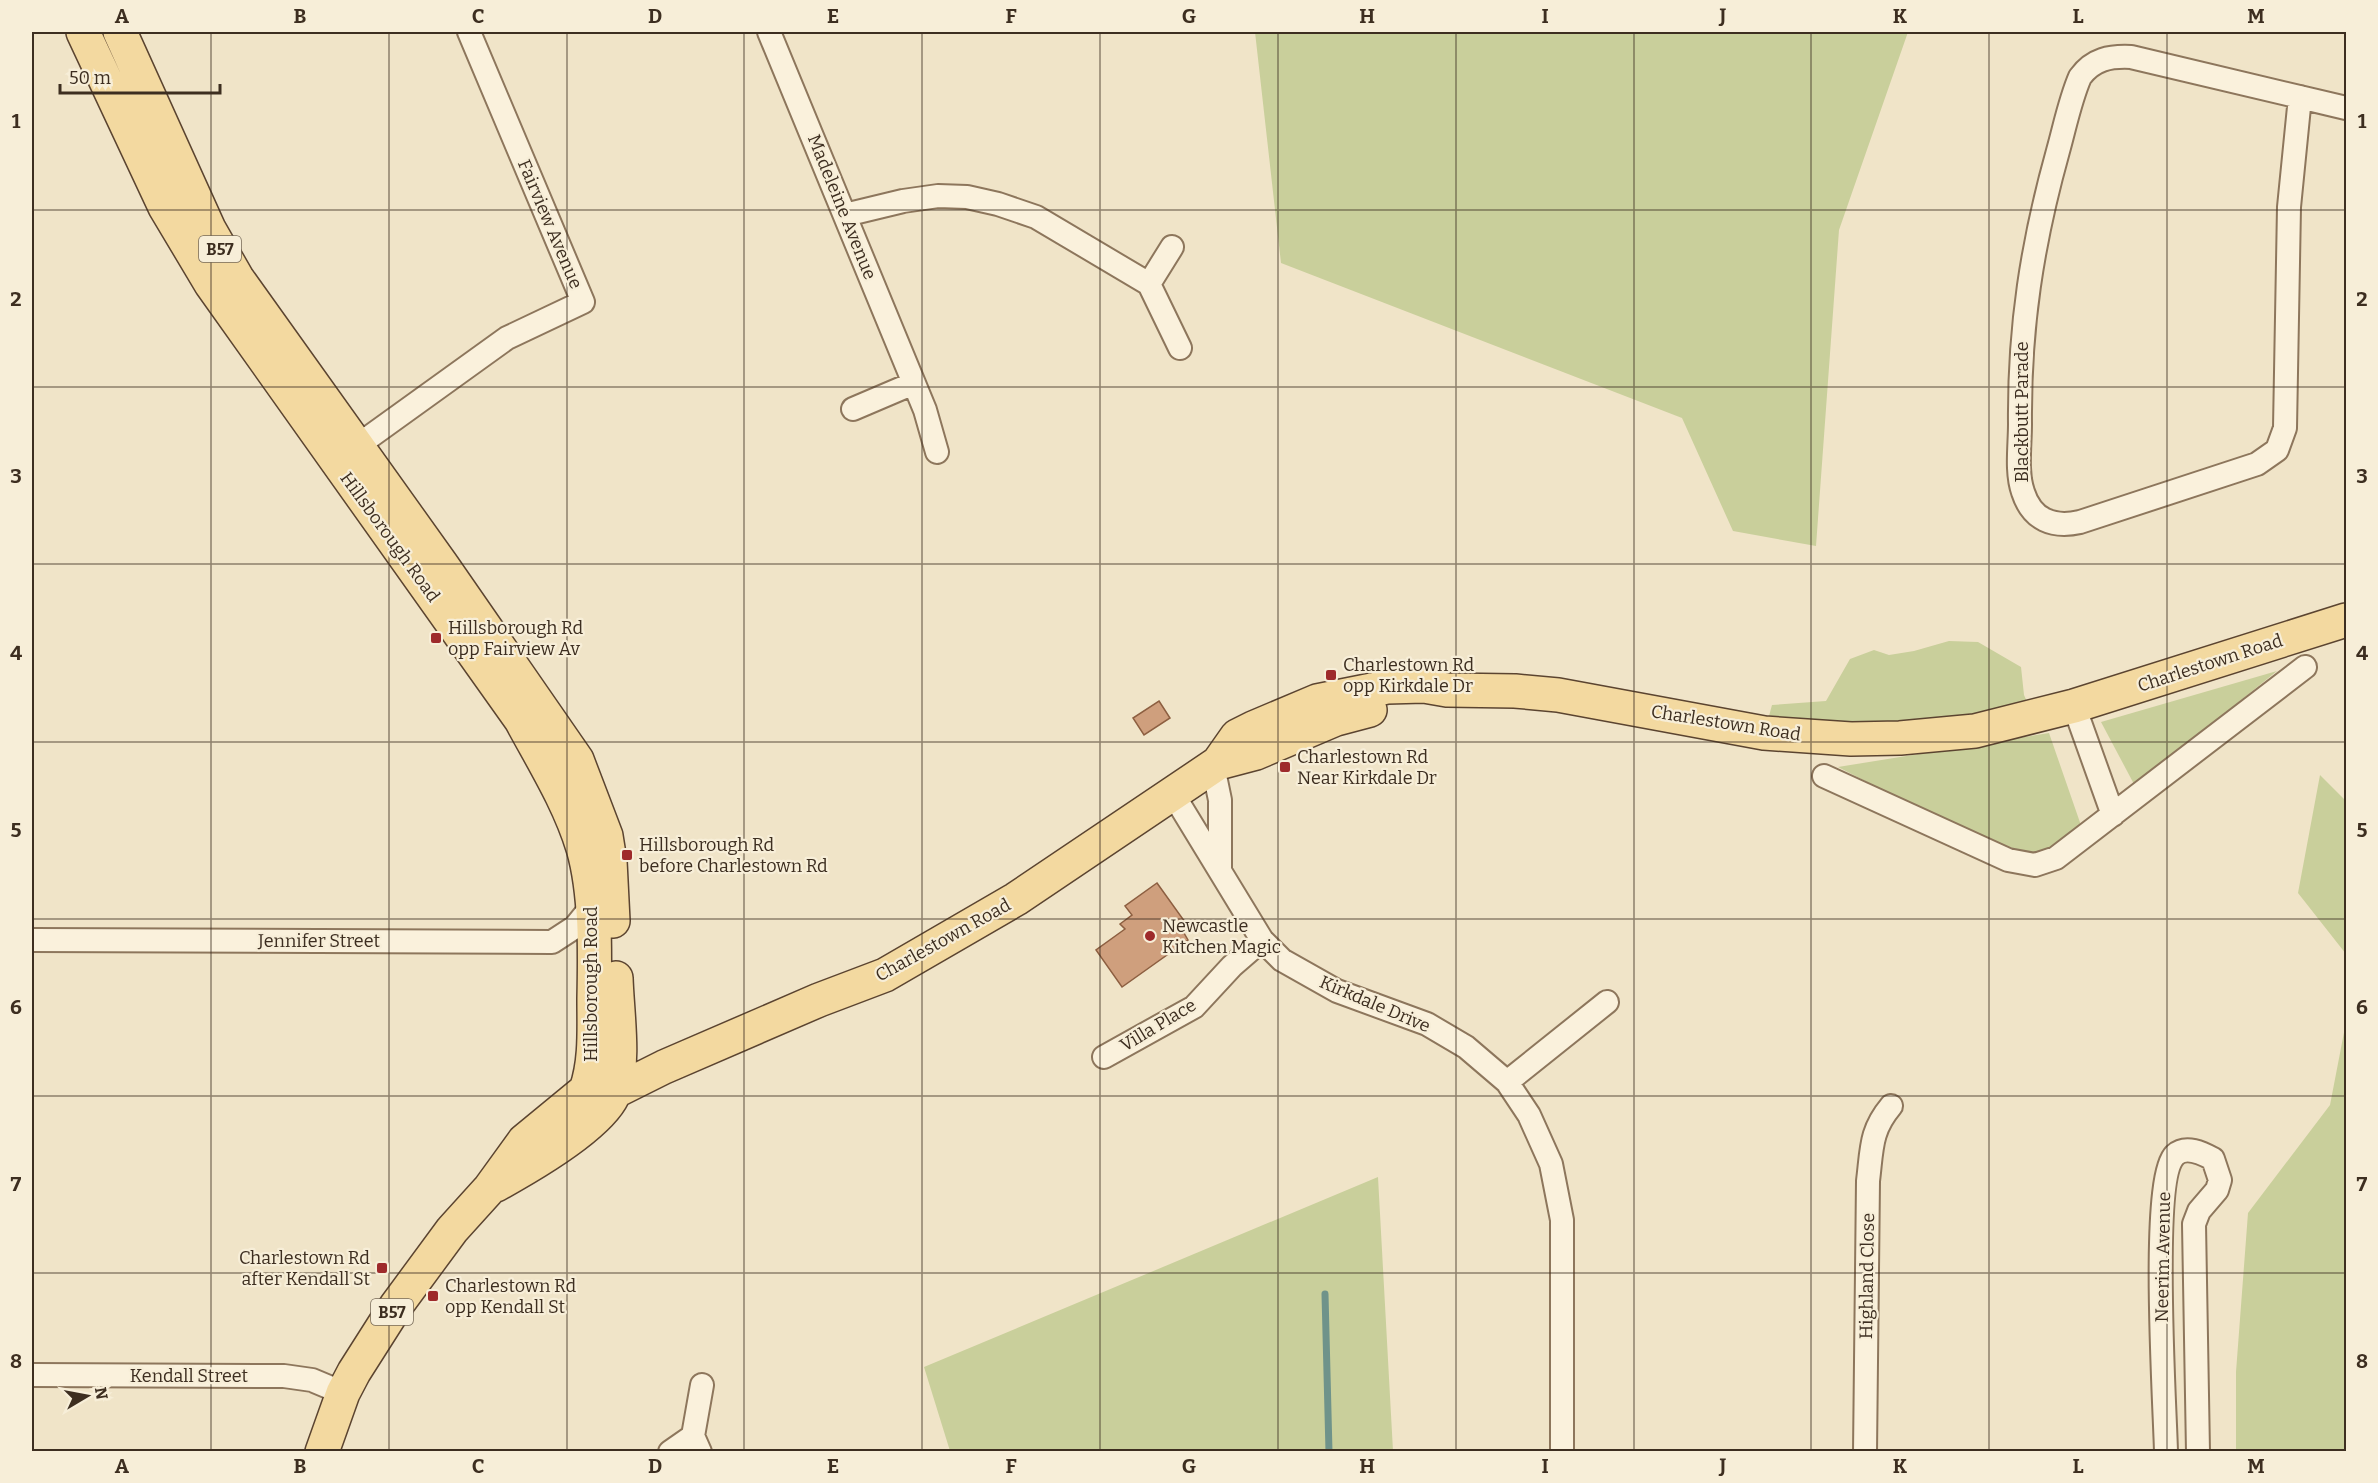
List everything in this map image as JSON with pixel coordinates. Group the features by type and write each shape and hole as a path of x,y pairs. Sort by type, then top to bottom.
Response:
{"main road":[{"name":"Hillsborough Road","path":"83,32 165,207 211,284 521,720 560,791 583,849 592,906 594,1050 590,1077 591,1094"},
{"name":"B57","path":"120,32 209,229 237,278 357,446"},
{"name":"Hillsborough Road","path":"357,446 577,760 593,798 606,836 612,883 618,1074 591,1094"},
{"name":"Charlestown Road","path":"322,1452 343,1393 396,1306 452,1230 490,1188 524,1141 591,1094 885,975 1016,899 1216,765 1238,736 1317,701 1388,687 1424,686 1447,690 1515,691 1558,695 1764,733 1851,739 1900,738 1974,731 2074,706 2346,620"},
{"name":"Charlestown Road","path":"490,1188 535,1164 597,1117 610,1102 591,1094"}],"street":[{"name":"Fairview Avenue","path":"357,446 507,338 583,302 469,32"},
{"name":"Madeleine Avenue","path":"770,32 925,410 937,452"},
{"name":"Blackbutt Parade","path":"2300,97 2289,207 2285,428 2277,450 2258,464 2080,522 2057,525 2045,520 2028,504 2022,491 2019,380 2023,322 2031,264 2045,198 2080,77 2087,67 2098,60 2114,56 2131,57 2300,97 2346,108"},
{"path":"845,215 903,201 938,196 967,196 1036,217 1149,284 1180,348"},
{"path":"1149,284 1172,247"},
{"path":"853,409 914,383"},
{"name":"Charlestown Road","path":"1824,777 2008,860 2035,865 2056,858 2304,667"},
{"path":"2074,706 2113,815"},
{"path":"1216,765 1220,800 1220,871"},
{"name":"Kirkdale Drive","path":"1173,794 1262,940 1282,960 1337,991 1427,1024 1466,1047 1507,1082 1529,1115 1551,1164 1562,1220 1562,1452"},
{"name":"Jennifer Street","path":"32,940 552,942 575,927 592,906"},
{"name":"Villa Place","path":"1104,1057 1194,1007 1232,966 1262,940"},
{"path":"1507,1082 1607,1002"},
{"name":"Highland Close","path":"1865,1452 1868,1181 1873,1137 1879,1120 1891,1106"},
{"name":"Neerim Avenue","path":"2166,1452 2160,1252 2163,1195 2168,1164 2176,1154 2184,1150 2199,1151 2213,1159 2220,1180 2217,1190 2199,1211 2194,1224 2198,1452"},
{"name":"Kendall Street","path":"32,1375 284,1376 312,1380 343,1393"},
{"path":"670,1452 697,1444 702,1385"}],"green space":[{"path":"1255,32 1908,32 1839,230 1816,546 1733,531 1682,418 1281,263"},
{"path":"1949,641 1978,642 2021,667 2024,695 2028,704 1910,730 1774,722 1769,716 1772,705 1826,701 1850,659 1874,650 1889,655"},
{"path":"2277,671 2135,786 2101,722"},
{"path":"2049,733 2084,834 2024,863 1838,767"},
{"path":"2320,775 2346,801 2346,954 2298,893"},
{"path":"2346,1022 2346,1451 2236,1451 2236,1372 2248,1213 2330,1105"},
{"path":"1378,1177 1393,1451 950,1451 924,1367"}],"building":[{"path":"1159,701 1170,718 1144,735 1133,718"},
{"name":"Newcastle Kitchen Magic","path":"1157,883 1190,929 1184,933 1188,940 1122,987 1096,950 1125,929 1120,924 1132,915 1125,906"}],"waterway":[{"path":"1325,1294 1329,1452"}],"place":[{"name":"Hillsborough Rd opp Fairview Av","path":"436,638"},
{"name":"Charlestown Rd opp Kirkdale Dr","path":"1331,675"},
{"name":"Charlestown Rd Near Kirkdale Dr","path":"1285,767"},
{"name":"Hillsborough Rd before Charlestown Rd","path":"627,855"},
{"name":"Newcastle Kitchen Magic","path":"1150,936"},
{"name":"Charlestown Rd after Kendall St","path":"382,1268"},
{"name":"Charlestown Rd opp Kendall St","path":"433,1296"}]}
